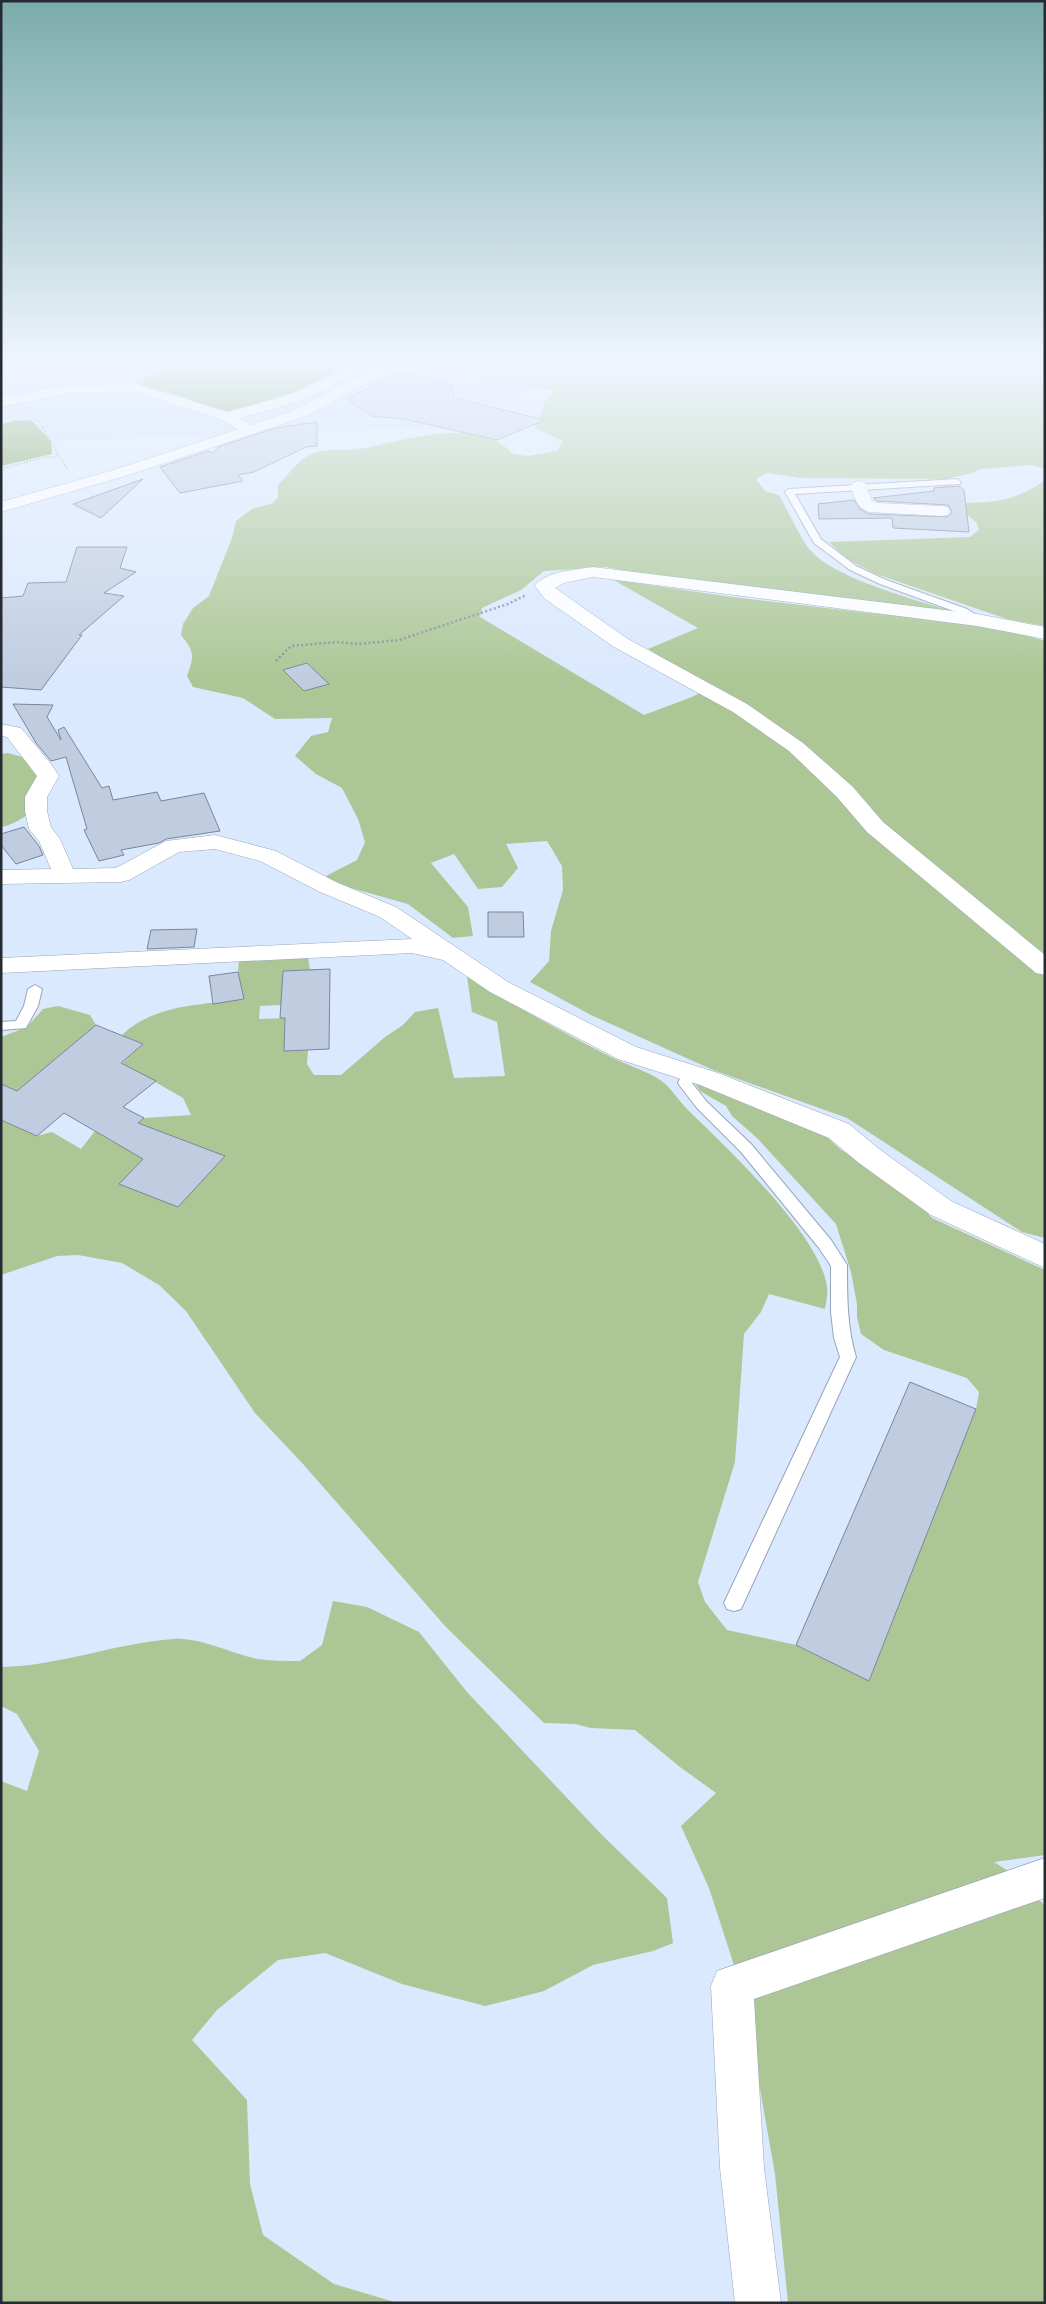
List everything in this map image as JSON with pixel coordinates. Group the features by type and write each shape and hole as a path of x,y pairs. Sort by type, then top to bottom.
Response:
{"street":[{"path":"1,507 134,467"},
{"path":"859,486 865,504 875,508 942,511"},
{"path":"1045,633 978,620 751,594 593,572 559,579 544,586 550,595 621,643 740,708 796,748 846,792 875,827 1045,968"},
{"path":"1,730 14,732 44,768 48,776 36,797 36,811 40,829 49,839 65,876"},
{"path":"1,877 121,875 174,846 215,842 268,856 328,888 388,912 498,987 628,1053 689,1072 839,1131 869,1156 941,1208 1045,1257"},
{"path":"1,966 412,946 453,955"},
{"path":"758,2303 742,2168 732,1986 1045,1878"}],"lane":[{"path":"957,482 859,486 788,492 817,541 853,568 882,582 963,611 978,620"},
{"path":"1,1026 22,1025 31,1006 36,989"},
{"path":"689,1072 686,1084 702,1105 746,1148 825,1244 839,1265 839,1312 842,1338 848,1356 734,1603"}],"path":[{"path":"65,467 73,486"},
{"path":"276,661 292,646 338,642 359,644 399,640 508,604 544,586"}],"shaded area":[{"path":"295,467 1012,467 980,469 972,473 947,479 800,478 767,473 756,479 765,491 779,495 804,541 812,552 824,562 839,571 878,588 952,611 671,579 605,567 544,571 521,590 482,608 480,617 644,715 692,697 711,687 648,649 698,628 610,578 739,598 958,622 1002,630 1045,641 1045,1238 1022,1232 847,1118 713,1070 591,1015 530,982 549,961 551,931 563,890 562,866 547,841 506,844 518,868 502,887 478,889 454,854 431,863 468,907 473,936 453,938 408,904 333,883 326,876 357,860 365,842 358,819 342,788 316,774 295,756 311,736 328,732 332,718 275,719 243,698 193,687 187,676 192,654 181,635 183,624 193,608 209,596 232,538 236,521 252,509 273,503 278,497 278,485"},
{"path":"1045,481 1045,626 1007,619 876,574 847,559 829,542 970,537 979,530 977,523 964,512 965,503 1007,499 1024,493"},
{"path":"8,753 40,762 36,811 1,827 1,754"},
{"path":"308,957 310,970 283,971 281,1005 260,1006 259,1019 285,1018 284,1051 308,1050 307,1064 314,1075 341,1075 385,1037 403,1025 415,1012 438,1008 454,1078 505,1076 497,1022 472,1012 467,976 555,1027 609,1056 662,1081 771,1194 808,1243 821,1266 827,1287 825,1309 769,1294 761,1312 744,1334 735,1462 698,1582 705,1602 727,1630 796,1645 869,1681 976,1409 979,1392 967,1378 884,1350 861,1334 851,1272 836,1224 757,1138 732,1116 726,1106 700,1091 695,1083 797,1122 827,1137 840,1149 913,1197 932,1218 1045,1270 1045,1855 994,1862 1016,1876 1045,1906 1045,2303 788,2303 775,2174 743,1993 709,1888 681,1826 716,1793 680,1767 635,1730 544,1723 445,1626 303,1464 255,1413 186,1311 159,1285 122,1263 78,1255 57,1256 1,1275 1,1120 37,1136 52,1132 81,1149 95,1131 113,1142 144,1118 191,1115 183,1098 122,1063 143,1044 122,1035 149,1017 164,1012 195,1005 244,999 238,972 239,960"},
{"path":"58,1006 90,1015 96,1025 17,1091 7,1086 1,1090 1,1037 27,1027 43,1009"},
{"path":"333,1601 367,1607 419,1632 467,1692 602,1835 667,1898 673,1943 653,1951 593,1965 544,1991 485,2006 402,1984 325,1953 278,1960 217,2010 192,2040 247,2100 250,2184 263,2235 334,2284 398,2303 1,2303 1,1781 27,1791 39,1751 17,1714 1,1706 1,1667 45,1663 130,1645 174,1639 205,1643 258,1659 300,1661 322,1645"}],"building":[{"path":"160,467 265,467 254,472 238,475 243,481 180,493"},
{"path":"143,479 101,518 73,504"},
{"path":"959,486 964,490 969,532 893,528 892,518 819,519 818,504 854,500 860,509 869,514 948,517 952,512 948,505 877,501 873,498"},
{"path":"77,547 127,547 120,568 136,572 104,593 124,596 79,635 82,635 41,690 1,687 1,598 23,596 28,583 66,582"},
{"path":"307,663 329,684 304,691 283,670"},
{"path":"13,704 53,705 47,717 61,740 58,730 64,727 102,788 109,786 113,800 157,792 161,801 204,793 220,831 166,839 159,843 121,850 124,855 99,861 84,830 87,829 66,757 51,761 36,743"},
{"path":"24,827 39,846 43,855 16,864 1,845 1,834"},
{"path":"488,912 523,912 524,937 488,937"},
{"path":"197,929 194,947 147,949 151,930"},
{"path":"330,969 329,1049 284,1051 285,1018 280,1018 283,971"},
{"path":"238,972 244,999 213,1004 209,976"},
{"path":"96,1025 143,1044 121,1063 156,1081 123,1107 144,1118 138,1123 225,1156 178,1207 119,1184 143,1159 64,1113 37,1136 1,1120 1,1084 17,1091"},
{"path":"910,1382 976,1409 869,1681 796,1645"}]}
